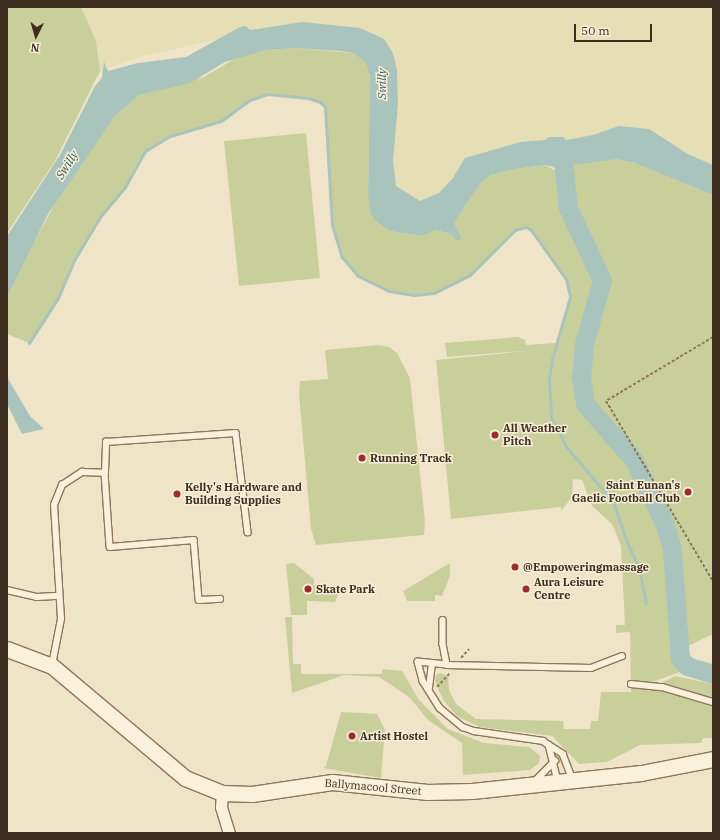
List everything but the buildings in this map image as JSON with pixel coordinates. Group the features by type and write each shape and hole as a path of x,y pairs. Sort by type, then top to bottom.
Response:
{"main road":[{"name":"Ballymacool Street","path":"7,649 52,666 185,778 222,793 252,794 332,782 429,792 529,785 641,773 713,759"}],"street":[{"path":"222,793 221,807 229,833"}],"lane":[{"path":"220,599 199,600 194,540 110,547 105,473 106,442 236,433 248,532"},
{"path":"52,666 61,619 54,505 56,494 62,484 82,472 105,473"},
{"path":"7,590 37,597 59,596"},
{"path":"443,620 443,644 447,665"},
{"path":"566,781 563,754 538,739 485,734 463,727 440,708 420,675 418,662 455,667 591,668 622,656"},
{"path":"429,689 432,664"},
{"path":"631,684 662,687 713,702"},
{"path":"549,745 555,761 566,781"},
{"path":"529,785 555,761"}],"path":[{"path":"713,337 606,401 713,581"},
{"path":"429,689 440,685 469,648"}],"shaded area":[{"path":"81,7 713,7 713,181 487,156 420,208 388,195 388,56 271,32 209,41 140,57 100,71 96,41"}],"green space":[{"path":"7,7 81,7 96,41 100,71 55,161 7,233"},
{"path":"296,48 353,53 366,63 370,76 368,194 378,223 390,231 422,236 436,230 451,234 457,242 462,238 454,223 480,184 491,175 515,169 545,165 562,174 575,165 588,161 616,159 632,162 713,195 713,634 684,648 681,571 675,544 669,537 677,598 678,650 683,663 680,672 652,682 653,687 675,676 713,684 713,738 703,738 701,743 640,745 607,762 579,764 552,736 479,727 457,716 443,700 435,681 436,675 440,673 448,676 449,690 456,704 476,719 563,721 564,729 590,729 591,721 598,721 601,692 631,692 630,632 616,633 616,625 625,625 621,546 612,524 592,506 582,480 573,479 572,497 561,511 561,507 451,519 436,360 537,350 447,357 445,343 518,337 525,340 526,345 556,343 571,292 566,279 531,230 526,227 515,230 470,275 434,293 414,295 389,291 358,276 342,257 332,225 325,107 320,102 308,98 267,94 250,100 221,121 170,136 145,151 125,187 100,217 73,262 58,298 29,343 7,334 7,297 26,257 63,189 115,116 139,95 204,77 236,58 266,50"},
{"path":"306,133 320,278 239,286 224,141"},
{"name":"Running Track","path":"378,345 389,347 397,353 410,378 425,522 424,535 316,545 311,529 299,394 300,381 328,379 325,350"},
{"name":"Skate Park","path":"294,563 314,579 314,585 320,584 338,595 335,602 307,601 307,615 291,615 286,564"},
{"path":"450,563 450,576 442,596 435,595 435,601 407,601 403,591"},
{"path":"285,617 292,617 293,664 301,664 301,674 382,674 382,669 402,671 419,700 448,729 484,743 529,747 540,756 539,763 530,770 463,775 462,743 429,721 409,697 379,677 344,675 292,693"},
{"path":"341,712 377,714 385,730 381,778 323,768 326,766"}],"water":[{"name":"Swilly","path":"303,22 360,28 384,39 393,53 397,70 398,104 393,161 396,186 420,201 439,193 453,178 465,158 520,142 545,140 549,137 563,137 566,140 593,135 619,126 649,129 688,154 713,165 713,195 632,162 616,159 575,165 565,170 563,176 553,167 545,165 515,169 491,175 480,184 454,223 462,238 457,242 451,234 436,230 422,236 390,231 378,223 371,214 368,194 370,76 366,63 353,53 340,51 296,48 266,50 225,62 190,83 139,95 115,116 48,214 7,297 7,236 60,155 95,86 102,78 104,62 108,71 138,63 186,57 240,27 246,26 250,30"},
{"path":"7,377 30,416 44,429 22,434 7,404"}],"waterway":[{"path":"29,343 58,298 73,262 100,217 125,187 145,151 170,136 221,121 250,100 267,94 308,98 320,102 325,107 332,225 342,257 358,276 389,291 414,295 434,293 470,275 515,230 526,227 531,230 566,279 570,297 552,359 549,379 551,417 565,445 613,502 626,540 639,568 646,603"},
{"path":"562,152 568,208 602,280 584,344 581,378 585,404 634,460 665,525 672,550 680,658 687,666 713,674"}],"place":[{"name":"All Weather Pitch","path":"495,435"},
{"name":"Running Track","path":"362,458"},
{"name":"Saint Eunan's Gaelic Football Club","path":"688,492"},
{"name":"Kelly's Hardware and Building Supplies","path":"177,494"},
{"name":"@Empoweringmassage","path":"515,567"},
{"name":"Skate Park","path":"308,589"},
{"name":"Aura Leisure Centre","path":"526,589"},
{"name":"Artist Hostel","path":"352,736"}]}
